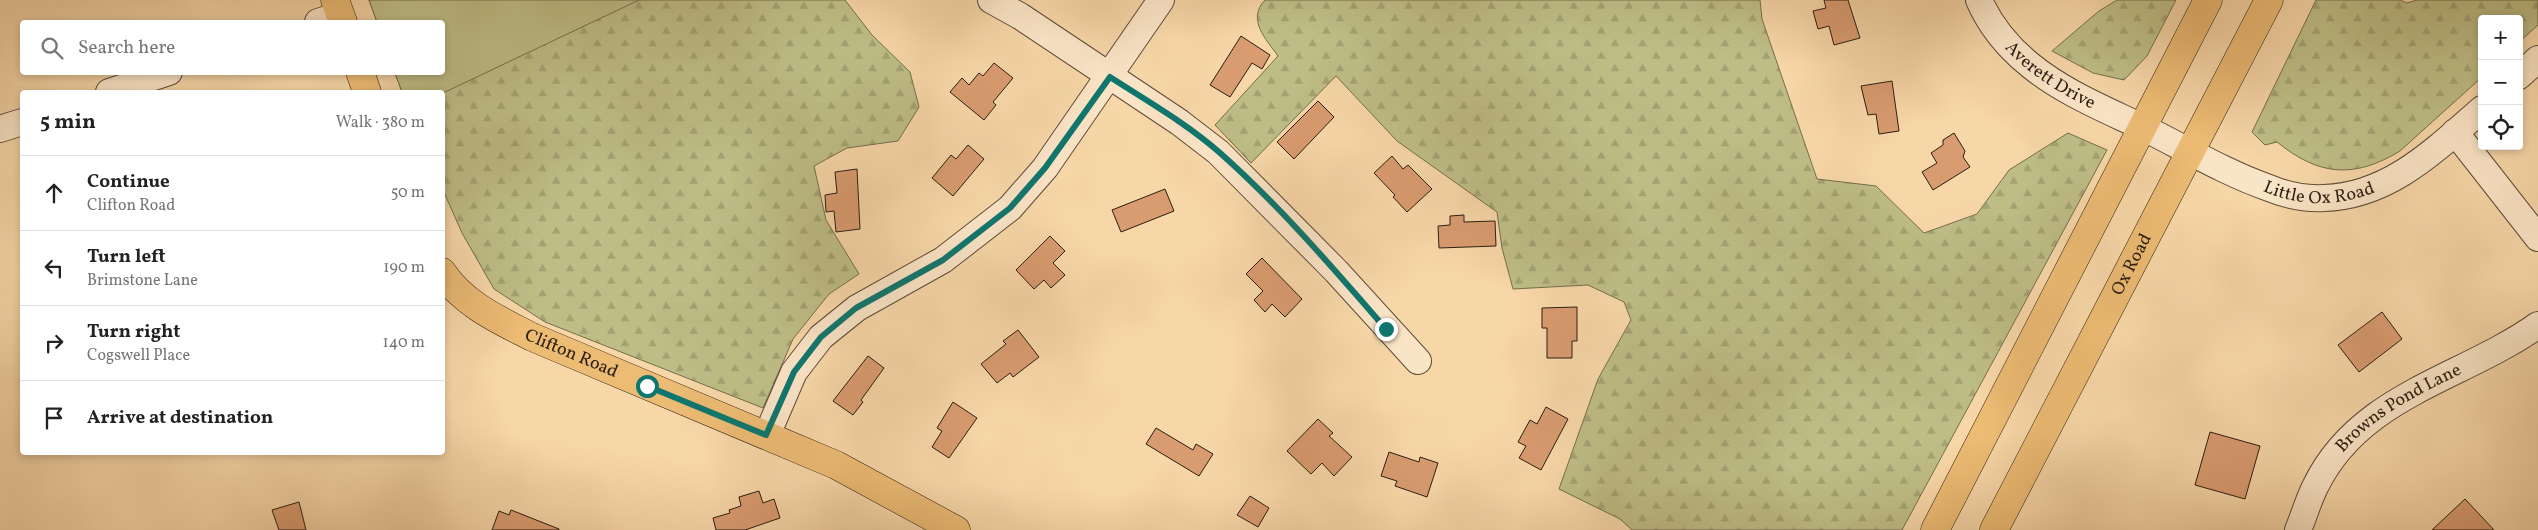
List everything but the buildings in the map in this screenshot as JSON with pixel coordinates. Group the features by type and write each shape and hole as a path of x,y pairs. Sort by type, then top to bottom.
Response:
{"main road":[{"path":"1935,530 2208,0"},
{"name":"Ox Road","path":"1994,530 2269,0"},
{"path":"361,75 367,90"},
{"name":"Clifton Road","path":"445,275 468,301 517,329 694,406 766,435 861,478 956,530"}],"street":[{"path":"992,0 1020,16 1180,122 1218,152 1323,258 1418,361"},
{"path":"766,435 794,372 821,337 856,308 943,260 1010,208 1045,168 1110,77 1161,0"},
{"name":"Averett Drive","path":"1979,0 1986,15 2006,42 2029,65 2091,102 2143,127"},
{"path":"2523,72 2538,59"},
{"path":"115,90 160,75"},
{"name":"Little Ox Road","path":"2143,127 2268,188 2296,196 2324,198 2351,195 2399,176 2428,157 2478,112"},
{"path":"0,129 20,123"},
{"path":"2455,132 2538,238"},
{"name":"Browns Pond Lane","path":"2298,530 2315,486 2341,447 2363,425 2412,392 2505,347 2538,325"}],"green space":[{"path":"369,0 845,0 872,35 910,72 919,107 898,141 847,148 814,166 826,220 859,274 829,294 793,339 763,408 545,322 494,289 462,233 445,195 445,90 401,90 396,75 445,75 445,20 376,20"},
{"path":"369,0 639,0 445,92 445,90 401,90 396,75 445,75 445,20 376,20"},
{"path":"1265,0 1760,0 1762,19 1817,179 1876,186 1924,233 1977,214 2009,170 2068,133 2107,150 1902,530 1632,530 1620,519 1559,489 1598,379 1631,320 1624,302 1588,285 1513,289 1502,248 1497,212 1397,141 1336,76 1251,163 1215,125 1278,56 1264,37 1258,22 1257,15"},
{"path":"2117,0 2176,0 2147,56 2124,80 2093,73 2052,51 2099,11"},
{"path":"2316,0 2400,0 2407,3 2417,0 2538,0 2538,25 2523,38 2523,15 2478,15 2478,81 2400,151 2383,160 2352,169 2337,170 2322,167 2307,162 2277,142 2265,145 2252,132"}],"route":[{"path":"647,386 766,435 794,372 821,337 856,308 943,260 987,228 1010,208 1045,168 1110,77 1180,122 1218,152 1252,184 1336,271 1386,329"}]}
